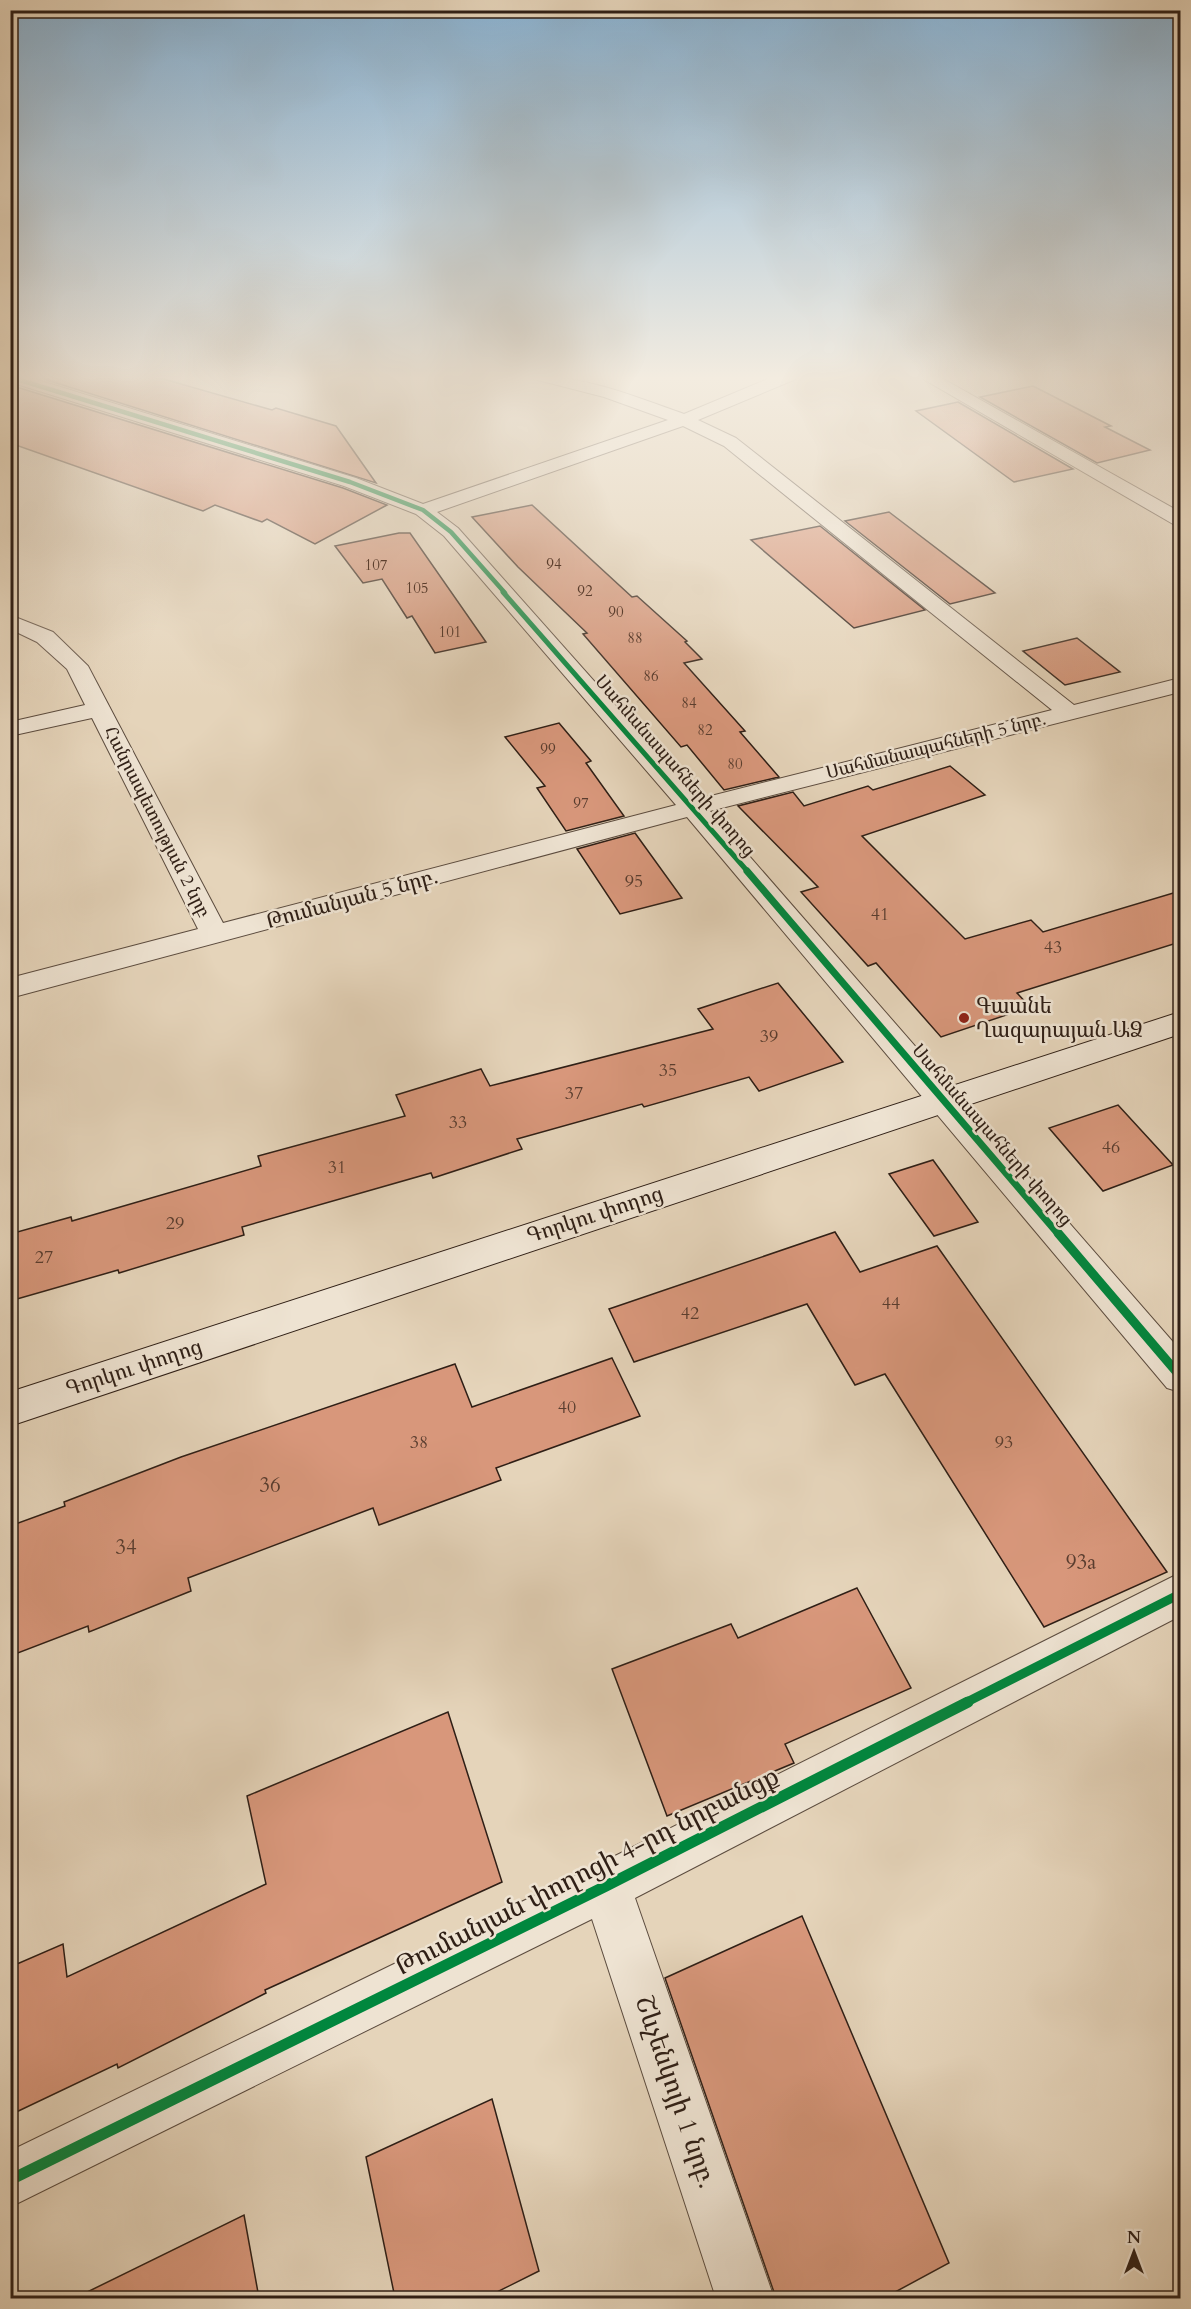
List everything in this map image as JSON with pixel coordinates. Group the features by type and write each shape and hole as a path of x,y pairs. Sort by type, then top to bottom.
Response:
{"street":[{"name":"Սահմանապահների փողոց","path":"355,484 423,510 451,532 693,808 1180,1376"},
{"path":"423,510 499,484"},
{"path":"782,484 1069,712"},
{"path":"1116,484 1180,520"},
{"name":"Հանրապետության 2 նրբ","path":"10,621 45,637 77,666 215,935"},
{"name":"Սահմանապահների 5 նրբ.","path":"693,808 1180,685"},
{"name":"Հանրապետության 2 նրբ","path":"10,729 99,709"},
{"name":"Թումանյան 5 նրբ.","path":"10,988 693,808"},
{"name":"Գորկու փողոց","path":"10,1409 1180,1023"},
{"name":"Թումանյան փողոցի 4-րդ նրբանցք","path":"10,2180 606,1886 1180,1594"},
{"name":"Շևչենկոյի 1 նրբ.","path":"606,1886 745,2298"}],"building":[{"path":"126,484 329,484 387,505 315,544 267,519 262,522 215,505 203,511"},
{"path":"532,505 632,597 637,596 687,641 685,642 702,659 684,663 745,731 740,732 779,777 724,790 687,745 681,747 583,634 587,633 518,567 472,517"},
{"path":"889,512 995,593 950,604 845,521"},
{"path":"820,526 925,610 854,628 751,540"},
{"path":"399,533 410,533 486,642 435,653 412,616 407,618 382,579 363,583 335,546"},
{"path":"1077,638 1120,672 1065,685 1023,651"},
{"path":"559,723 591,761 586,763 624,816 566,831 537,788 545,786 505,737"},
{"path":"950,766 985,795 862,836 965,939 1031,920 1043,932 1180,891 1180,942 1017,993 1030,1007 941,1037 876,963 868,966 801,892 818,887 738,806 793,792 804,806 868,786 873,790"},
{"path":"635,833 682,898 620,914 577,849"},
{"path":"778,983 843,1062 759,1091 749,1077 644,1107 642,1104 517,1139 522,1149 433,1178 431,1173 242,1227 244,1235 119,1273 118,1270 10,1301 10,1234 71,1217 72,1221 261,1166 258,1156 405,1116 396,1095 481,1069 490,1086 713,1029 698,1009"},
{"path":"1118,1105 1173,1165 1103,1191 1049,1128"},
{"path":"933,1160 978,1222 934,1236 889,1174"},
{"path":"835,1232 860,1272 937,1246 1167,1572 1044,1627 885,1374 855,1385 807,1304 634,1362 609,1309"},
{"path":"612,1358 640,1416 496,1468 501,1480 379,1525 373,1508 188,1578 191,1591 89,1632 88,1626 10,1656 10,1526 65,1506 64,1502 181,1457 455,1364 472,1407"},
{"path":"857,1588 911,1688 785,1744 794,1763 667,1816 612,1669 731,1624 738,1638"},
{"path":"448,1712 502,1882 265,1990 266,1993 118,2068 117,2064 10,2115 10,1967 63,1944 67,1977 266,1884 247,1796"},
{"path":"802,1916 949,2263 884,2298 776,2298 665,1978"},
{"path":"492,2099 539,2271 485,2298 395,2298 366,2157"},
{"path":"244,2215 259,2298 75,2298"}],"cycle path":[{"path":"355,484 423,510 451,532 693,808 1180,1376"},
{"path":"10,2180 606,1886 1180,1594"}],"place":[{"name":"Գաանե Ղազարայան ԱՁ","path":"964,1018"}]}
